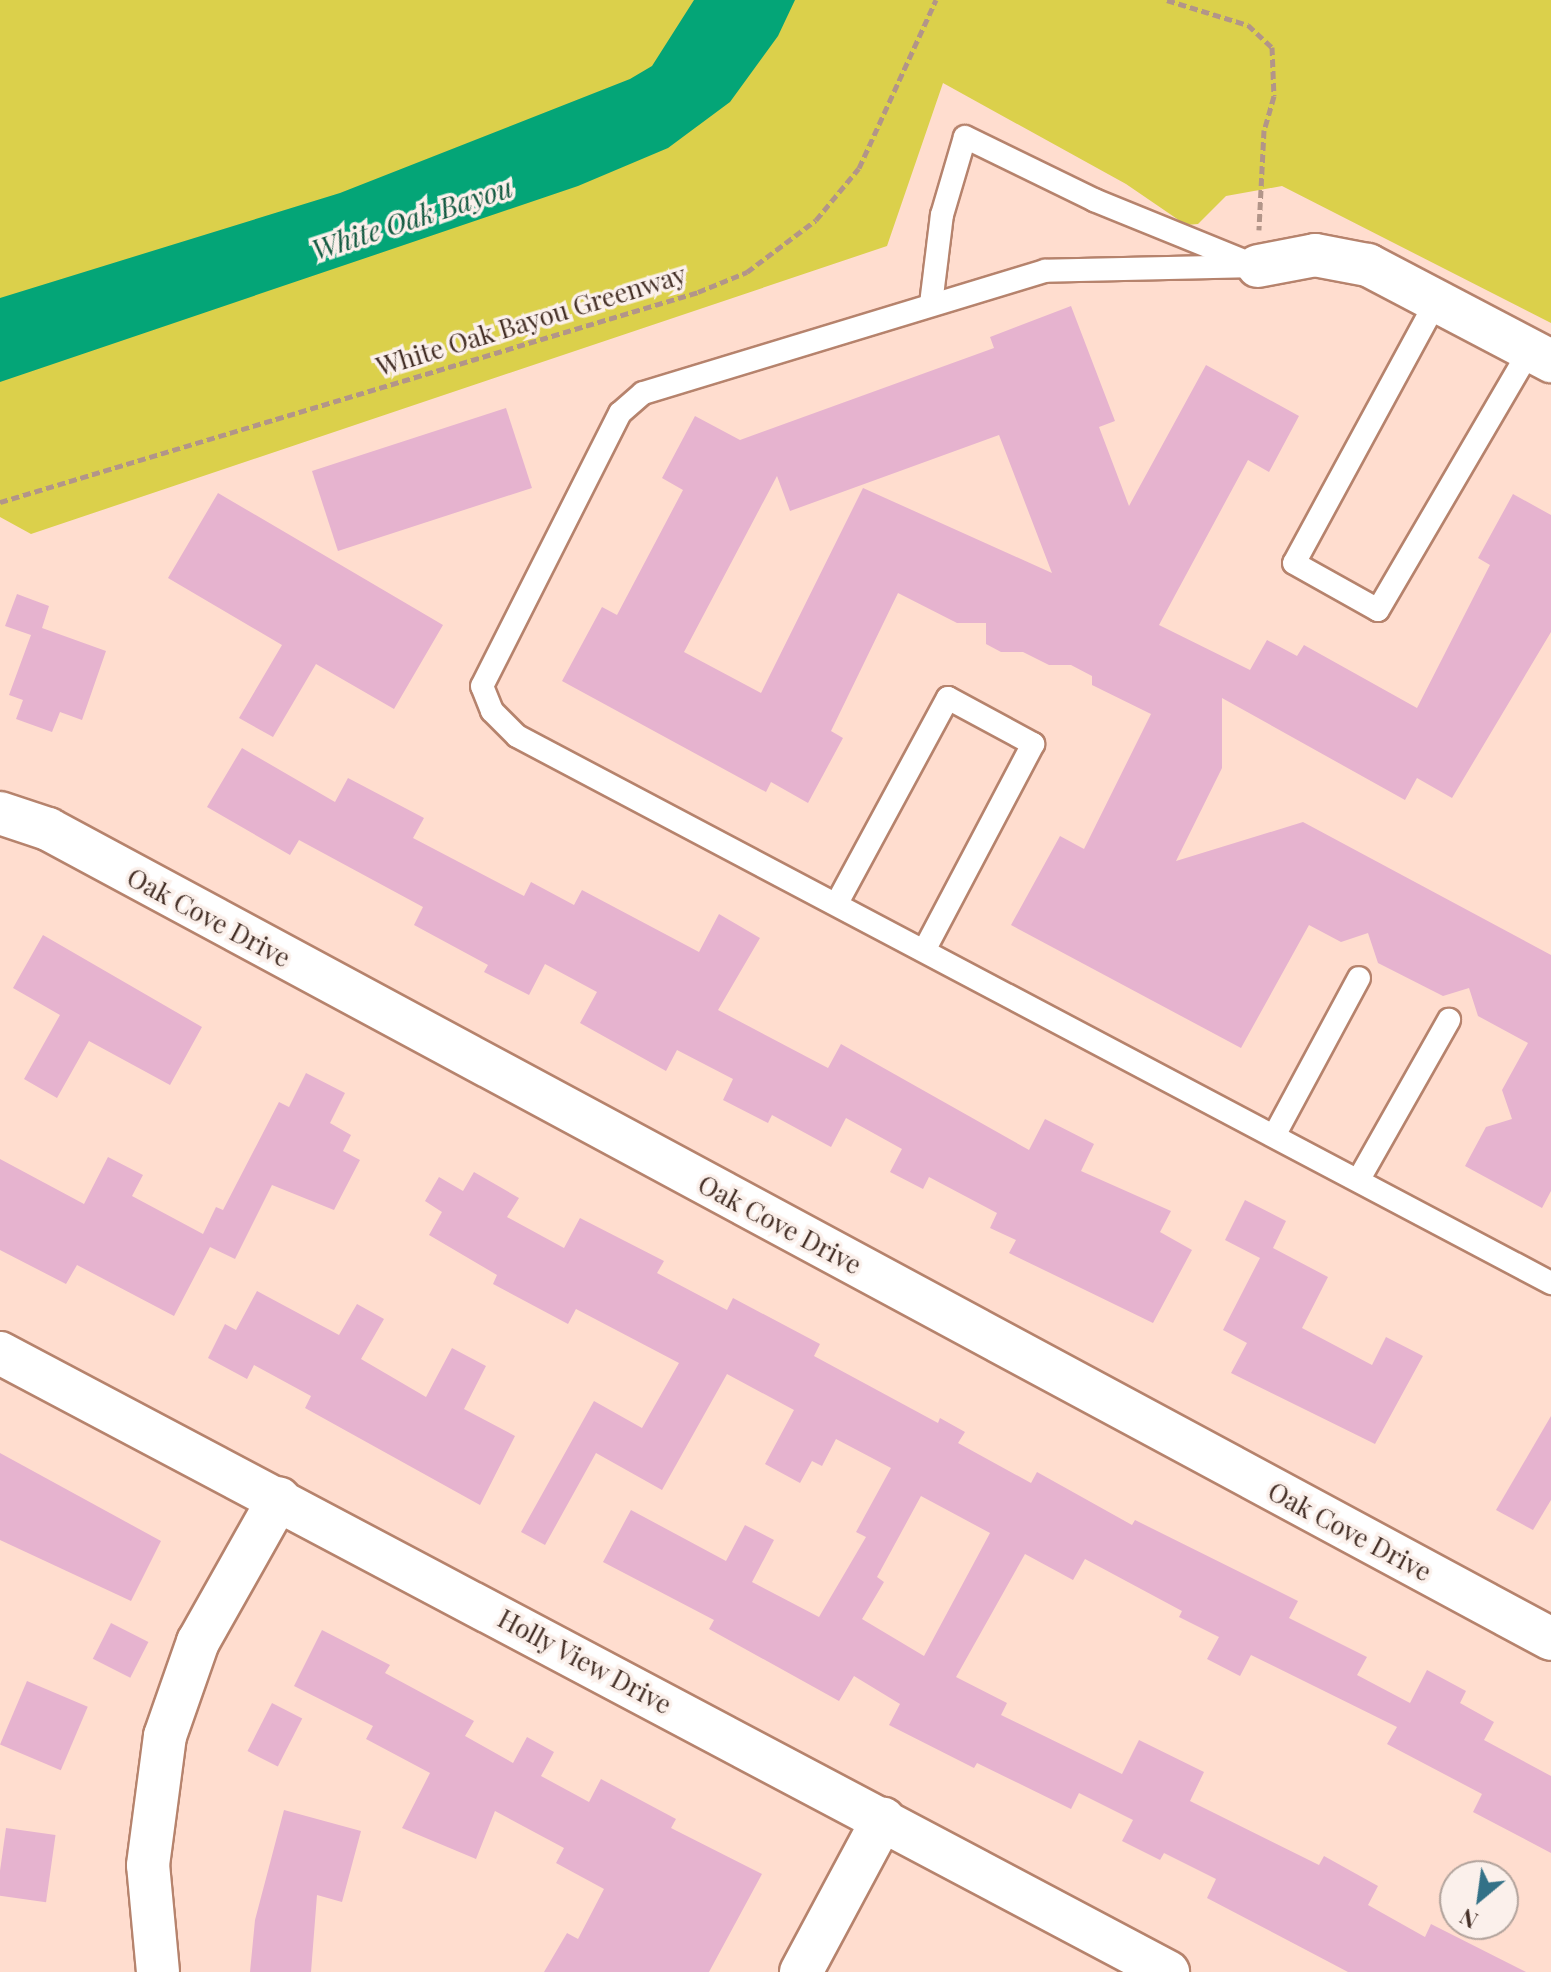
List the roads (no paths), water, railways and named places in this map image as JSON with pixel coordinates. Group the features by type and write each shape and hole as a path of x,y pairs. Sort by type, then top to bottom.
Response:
{"street":[{"path":"1258,266 1328,258 1368,265 1540,356"},
{"name":"Oak Cove Drive","path":"4,813 48,829 1551,1639"},
{"name":"Holly View Drive","path":"0,1353 279,1498 1168,1972"},
{"path":"158,1972 148,1865 165,1736 198,1642 279,1498"},
{"path":"801,1972 883,1819"}],"lane":[{"path":"931,304 942,215 965,137 1094,200 1258,266"},
{"path":"1258,266 1045,271 643,393 620,413 482,686 492,711 517,736 1275,1134 1551,1283"},
{"path":"1437,300 1294,563 1378,610 1540,356"},
{"path":"837,903 948,698 1033,744 925,949"},
{"path":"1275,1134 1359,978"},
{"path":"1359,1179 1449,1020"}],"water":[{"name":"White Oak Bayou","path":"694,0 795,0 778,36 730,102 668,148 578,186 0,382 0,298 340,193 630,79 652,66"}]}
